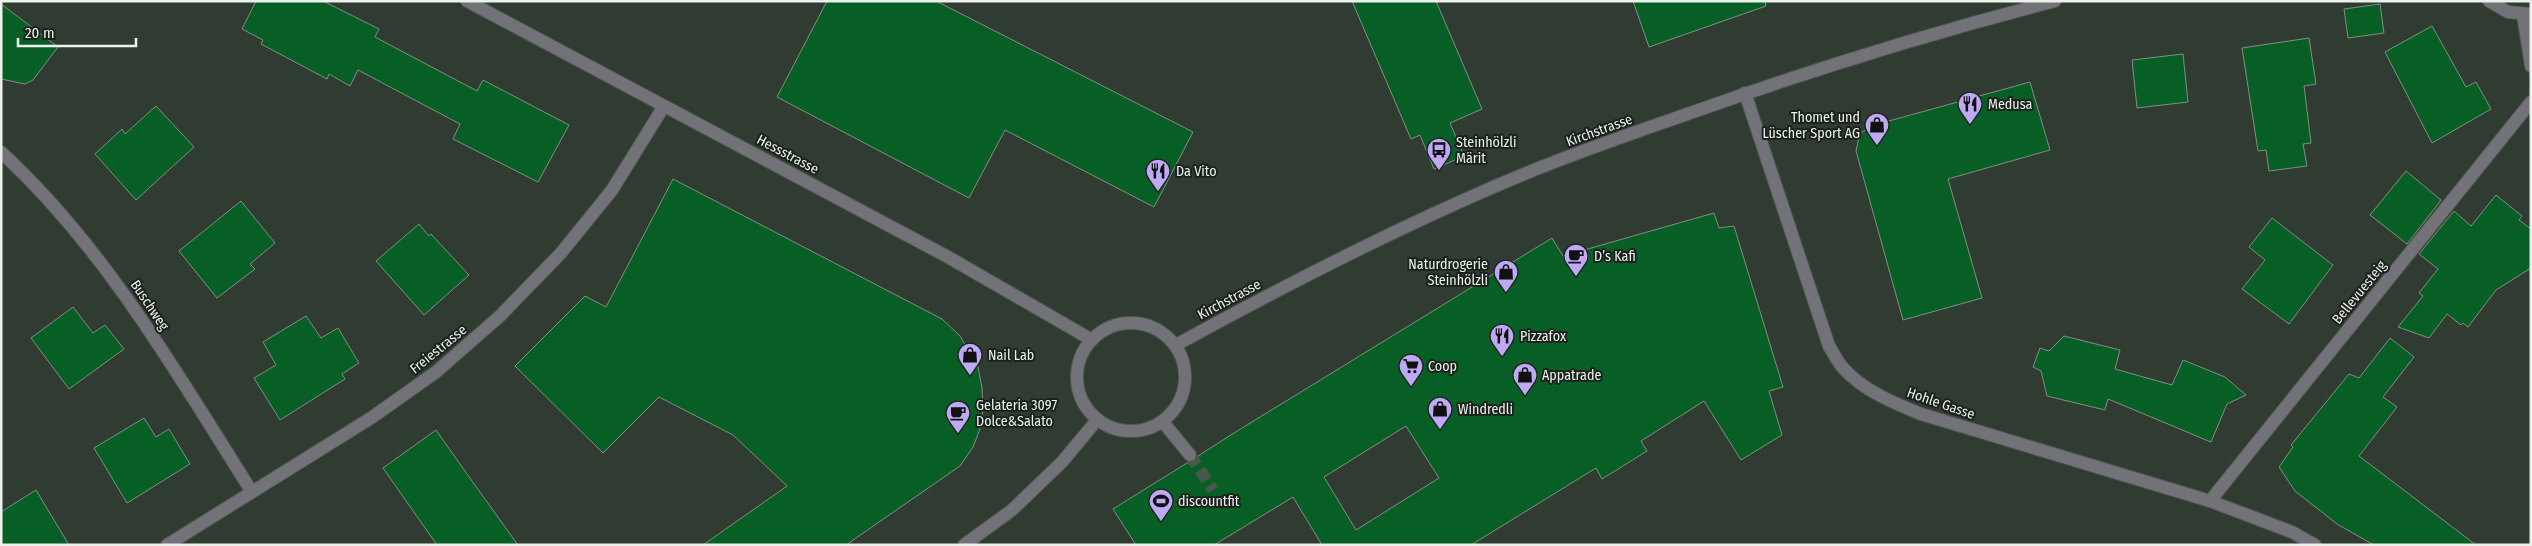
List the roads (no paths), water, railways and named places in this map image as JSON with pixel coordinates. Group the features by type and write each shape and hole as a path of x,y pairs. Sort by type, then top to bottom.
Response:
{"street":[{"name":"Hessstrasse","path":"467,1 948,257 1092,340"},
{"name":"Kirchstrasse","path":"1176,345 1330,263 1448,207 1570,156 1745,93 1946,30 2055,1"},
{"path":"2488,1 2508,12 2527,14 2531,66"},
{"name":"Hohle Gasse","path":"1745,93 1829,346 1844,369 1885,399 1921,414 2210,501 2292,532 2314,545"},
{"name":"Bellevuesteig","path":"2210,501 2531,102"},
{"name":"Freiestrasse","path":"167,545 371,418 436,372 500,316 561,253 612,190 664,106"},
{"name":"Buschweg","path":"1,152 26,175 74,228 112,276 142,319 252,492"},
{"path":"1135,323 1151,326 1176,345 1183,361 1186,378 1183,395 1175,410 1163,422 1147,430 1130,432 1112,429 1097,420 1085,407 1078,390 1077,372 1082,354 1092,340 1112,327 1135,323"},
{"path":"964,545 1012,510 1062,462 1097,420"},
{"path":"1163,422 1190,455"}],"tunnel":[{"path":"1190,455 1213,490"}],"place":[{"name":"Medusa","path":"1970,125"},
{"name":"Thomet und Lüscher Sport AG","path":"1877,146"},
{"name":"Steinhölzli Märit","path":"1439,171"},
{"name":"Da Vito","path":"1158,192"},
{"name":"D’s Kafi","path":"1576,277"},
{"name":"Naturdrogerie Steinhölzli","path":"1506,293"},
{"name":"Pizzafox","path":"1502,357"},
{"name":"Nail Lab","path":"970,376"},
{"name":"Coop","path":"1411,387"},
{"name":"Appatrade","path":"1525,396"},
{"name":"Windredli","path":"1440,430"},
{"name":"Gelateria 3097 Dolce&Salato","path":"958,434"},
{"name":"discountfit","path":"1161,522"}]}
